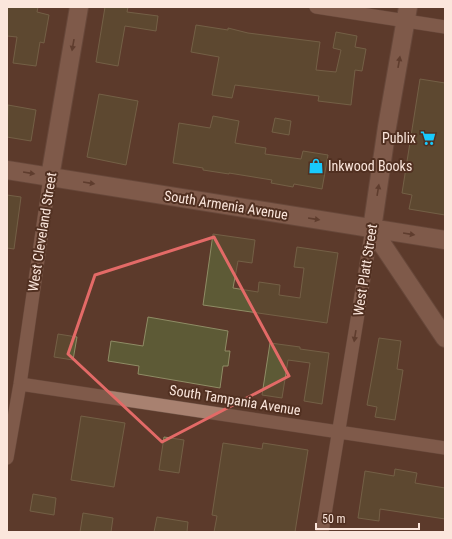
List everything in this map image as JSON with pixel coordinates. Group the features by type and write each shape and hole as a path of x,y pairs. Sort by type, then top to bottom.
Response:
{"main road":[{"name":"West Cleveland Street","path":"50,177 79,7"},
{"name":"West Platt Street","path":"372,229 387,127 407,14"},
{"name":"South Armenia Avenue","path":"7,170 445,240"},
{"path":"372,229 445,338"}],"street":[{"path":"316,7 407,14 445,27"},
{"name":"West Cleveland Street","path":"7,458 10,428 20,384 50,177"},
{"name":"West Platt Street","path":"322,532 372,229"},
{"name":"South Tampania Avenue","path":"20,384 445,448"}],"highlighted area":[{"path":"214,237 289,376 162,442 68,354 95,275"}],"building":[{"path":"7,7 38,7 37,12 49,15 44,43 40,42 36,66 13,63 17,37 7,36"},
{"path":"105,7 128,7 127,12 158,16 156,31 125,26 118,66 96,62"},
{"path":"196,25 228,30 228,28 248,33 320,42 316,70 336,72 341,50 333,48 336,32 357,36 355,47 366,49 362,71 355,70 351,105 318,101 319,96 235,85 232,98 212,95 219,57 191,52"},
{"name":"Publix","path":"420,79 445,83 445,215 409,209 412,195 402,193"},
{"path":"99,94 138,101 126,165 87,157"},
{"path":"8,105 36,110 31,141 7,137"},
{"path":"213,116 239,121 235,143 266,148 265,154 301,159 303,151 328,155 322,189 294,184 293,187 271,183 272,180 203,170 203,168 173,163 179,123 210,128"},
{"path":"275,118 291,121 289,135 272,132"},
{"path":"7,195 21,197 14,249 7,248"},
{"path":"213,234 255,240 252,263 238,261 233,288 258,292 259,282 280,285 279,295 300,298 304,268 294,267 297,247 338,253 327,323 203,305"},
{"path":"148,317 228,331 225,351 230,351 228,366 223,366 220,388 138,374 139,366 108,361 111,341 143,346"},
{"path":"58,334 77,337 73,360 54,357"},
{"path":"379,338 401,341 397,369 403,370 395,420 375,417 377,407 367,405"},
{"path":"270,343 329,353 322,404 304,401 310,363 288,360 282,398 262,395"},
{"path":"81,416 125,423 114,487 71,480"},
{"path":"164,437 184,440 179,473 159,470"},
{"path":"223,443 262,449 263,443 308,450 295,532 214,532 217,516 212,515"},
{"path":"395,469 417,473 415,483 445,488 445,519 380,509 379,521 358,518 365,471 394,476"},
{"path":"33,494 56,498 54,515 30,511"},
{"path":"83,513 113,518 111,532 80,532"},
{"path":"157,517 188,522 187,532 154,532"}],"place":[{"name":"Publix","path":"428,138"},
{"name":"Inkwood Books","path":"316,166"}]}
